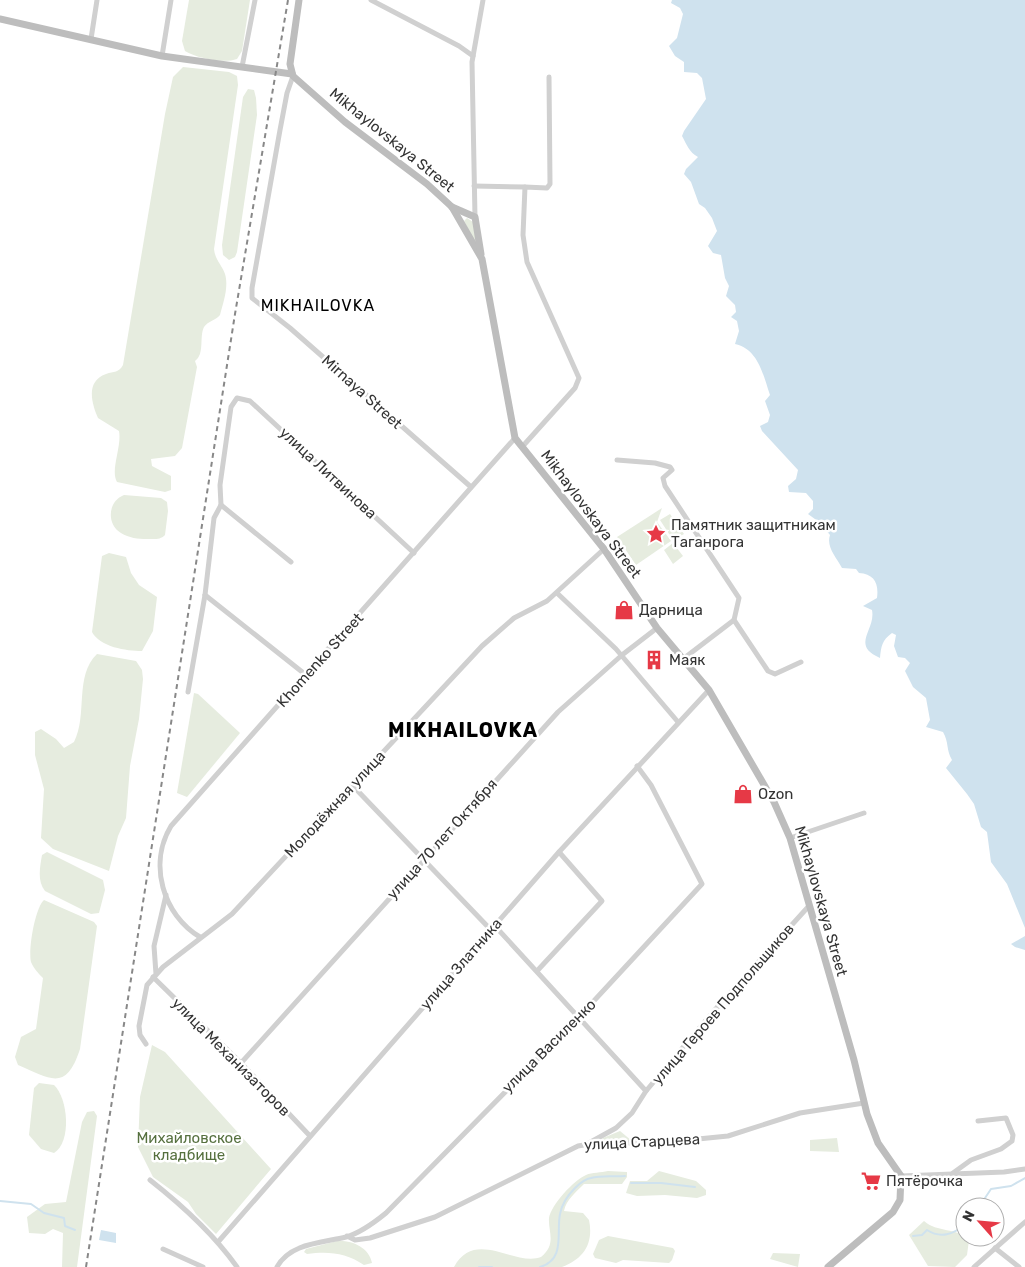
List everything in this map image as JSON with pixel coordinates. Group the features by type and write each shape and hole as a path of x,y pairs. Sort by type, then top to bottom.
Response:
{"street":[{"path":"91,39 97,0"},
{"path":"162,56 171,0"},
{"path":"242,67 255,0"},
{"path":"0,19 162,56 293,75 290,64 299,0"},
{"path":"371,0 459,46 473,56"},
{"name":"Mikhaylovskaya Street","path":"483,0 480,27 473,56 475,216 514,438 604,549 657,628 709,690 774,802 790,838 808,907 854,1060 864,1103 878,1143 901,1176"},
{"name":"Mikhaylovskaya Street","path":"293,75 344,122 427,184 452,207 482,259"},
{"name":"Mirnaya Street","path":"293,75 288,88 280,130 252,298 290,328 471,487"},
{"path":"474,186 547,188 550,184 549,77"},
{"path":"522,447 575,388 579,378 527,262 523,235 525,187"},
{"path":"452,207 475,216"},
{"name":"улица Литвинова","path":"221,505 220,485 231,407 234,401 240,397 250,401 414,553"},
{"name":"Khomenko Street","path":"200,937 179,921 167,895 159,860 163,841 171,826 514,438"},
{"path":"618,460 655,463 672,468 665,475 663,482 677,507 704,543 739,598 734,620 683,659"},
{"path":"188,692 214,518 221,505 291,562"},
{"name":"Молодёжная улица","path":"154,976 183,954 200,937 232,914 482,646 514,618 547,601 604,549"},
{"path":"557,593 622,655 678,722"},
{"path":"204,595 306,675"},
{"path":"734,620 770,674 775,674 801,662"},
{"name":"улица 70 лет Октября","path":"240,1063 558,712 622,655 657,628"},
{"name":"улица Златника","path":"218,1242 559,852 709,690"},
{"name":"улица Василенко","path":"276,1267 283,1258 294,1250 347,1236 386,1213 579,1017 702,884 651,784 637,766"},
{"name":"улица Героев Подпольщиков","path":"352,786 537,971 646,1091 713,1012 808,907"},
{"path":"790,838 864,813"},
{"path":"537,971 602,901 559,852"},
{"path":"146,1044 140,1035 139,1026 145,990 154,976 154,946 167,895"},
{"name":"улица Механизаторов","path":"154,976 310,1136"},
{"path":"587,1144 626,1120 639,1104 646,1091"},
{"name":"улица Старцева","path":"347,1236 355,1240 370,1238 440,1215 571,1149 587,1144 658,1143 728,1136 800,1113 864,1103"},
{"path":"952,1173 971,1160 1001,1149 1012,1141 1013,1135 1006,1118 978,1120"},
{"path":"828,1267 894,1212 900,1200 901,1176 1004,1172 1025,1169"},
{"path":"150,1180 182,1205 218,1242 237,1267"},
{"path":"974,1267 1025,1222"},
{"path":"995,1248 1019,1267"},
{"path":"163,1249 203,1267"}],"green space":[{"path":"189,0 250,0 242,51 237,59 225,61 210,60 185,51 182,41"},
{"path":"183,67 229,72 237,76 238,85 214,249 225,274 225,295 220,315 204,327 200,354 195,361 197,367 182,448 175,456 151,459 152,466 171,476 171,490 165,492 117,482 115,465 119,444 119,431 98,418 93,405 92,393 95,382 100,377 118,371 123,365 165,114 173,77"},
{"path":"248,89 254,90 257,115 237,252 235,257 229,260 223,255 222,245 243,97"},
{"path":"467,218 473,222 477,246 464,221"},
{"path":"124,495 161,498 167,502 168,511 165,535 157,539 144,539 124,535 116,529 111,519 112,507"},
{"path":"662,508 657,522 671,541 636,565 617,537"},
{"path":"670,514 684,534 673,540 660,520"},
{"path":"673,543 683,556 673,564 664,550"},
{"path":"109,553 126,557 131,573 139,585 157,597 153,631 142,651 121,649 107,645 92,632 102,556"},
{"path":"97,654 136,661 142,670 143,679 139,719 130,766 126,818 118,836 109,871 53,849 41,838 44,789 35,755 35,732 41,729 56,739 64,748 74,742 80,720 83,684 90,663"},
{"path":"194,693 198,694 240,733 187,797 177,793"},
{"path":"47,852 103,880 105,890 99,913 91,914 45,891 41,883 40,869 42,855"},
{"path":"44,900 94,922 97,926 80,1049 75,1063 69,1072 63,1077 56,1078 48,1077 18,1065 15,1057 21,1037 36,1029 43,978 35,969 30,956 35,920"},
{"name":"Михайловское кладбище","path":"152,1045 165,1052 271,1169 216,1234 196,1214 188,1202 153,1177 138,1147 140,1097"},
{"path":"39,1083 54,1085 59,1091 65,1109 66,1130 64,1140 54,1153 41,1149 29,1135 34,1088"},
{"path":"94,1111 97,1116 77,1267 62,1267 63,1233 53,1229 45,1234 29,1233 27,1217 45,1204 66,1202 82,1122 87,1112"},
{"path":"620,1131 632,1141 598,1140"},
{"path":"837,1138 839,1152 810,1151 810,1140"},
{"path":"608,1171 627,1172 627,1177 622,1184 584,1184 572,1196 565,1207 564,1211 583,1213 589,1220 590,1236 588,1243 585,1250 576,1260 562,1267 454,1267 463,1256 473,1250 484,1249 531,1259 541,1257 549,1247 551,1238 549,1218 558,1200 570,1187 586,1175"},
{"path":"659,1171 696,1181 706,1190 706,1195 697,1198 665,1195 637,1196 626,1193 630,1181 647,1181"},
{"path":"924,1221 929,1225 955,1232 955,1247 968,1247 967,1255 955,1267 928,1266 909,1235"},
{"path":"608,1236 673,1248 675,1251 669,1263 623,1260 616,1263 595,1258 593,1254 599,1240"},
{"path":"337,1241 354,1243 364,1249 372,1263 364,1265 344,1255 307,1254 304,1252 306,1249"},
{"path":"773,1253 800,1254 798,1267 770,1259"}],"water":[{"path":"672,0 1025,0 1025,928 1007,884 991,862 987,832 981,827 974,804 946,768 952,760 945,736 943,732 926,727 930,720 926,698 913,687 905,671 910,663 905,658 898,657 894,646 896,635 892,633 884,641 880,658 871,653 867,648 865,642 871,624 872,610 863,606 877,598 877,588 874,580 868,575 859,573 856,569 842,568 830,548 830,535 819,522 808,514 813,509 813,501 806,493 789,492 788,486 796,479 798,470 762,431 760,426 768,422 770,415 765,401 770,395 762,371 754,357 749,351 735,344 739,331 737,321 731,317 736,312 735,305 726,296 729,286 725,278 721,255 713,253 708,246 717,231 712,218 705,208 699,204 691,182 684,174 686,169 698,157 690,151 682,136 706,99 702,78 697,73 684,72 684,62 675,56 669,46 677,38 683,14 680,8 671,3"},
{"path":"1025,936 1025,950 1011,944"},
{"path":"101,1230 116,1233 116,1243 99,1240"}],"waterway":[{"path":"540,1267 554,1258 557,1252 561,1210 565,1200 572,1191 588,1179 625,1176"},
{"path":"986,1197 991,1189 1011,1186 1025,1178"},
{"path":"631,1183 661,1183 695,1187"},
{"path":"0,1201 31,1204 44,1213 64,1218 65,1226 75,1230"},
{"path":"913,1236 922,1235 927,1230 942,1235 955,1231"},
{"path":"479,1267 492,1267"}],"railway":[{"path":"86,1267 235,314 288,0"}],"place":[{"name":"Памятник защитникам Таганрога","path":"656,534"},
{"name":"Дарница","path":"624,610"},
{"name":"Маяк","path":"654,660"},
{"name":"Ozon","path":"743,794"},
{"name":"Пятёрочка","path":"871,1181"}],"district":[{"name":"MIKHAILOVKA","path":"318,305"},
{"name":"MIKHAILOVKA","path":"463,730"}]}
